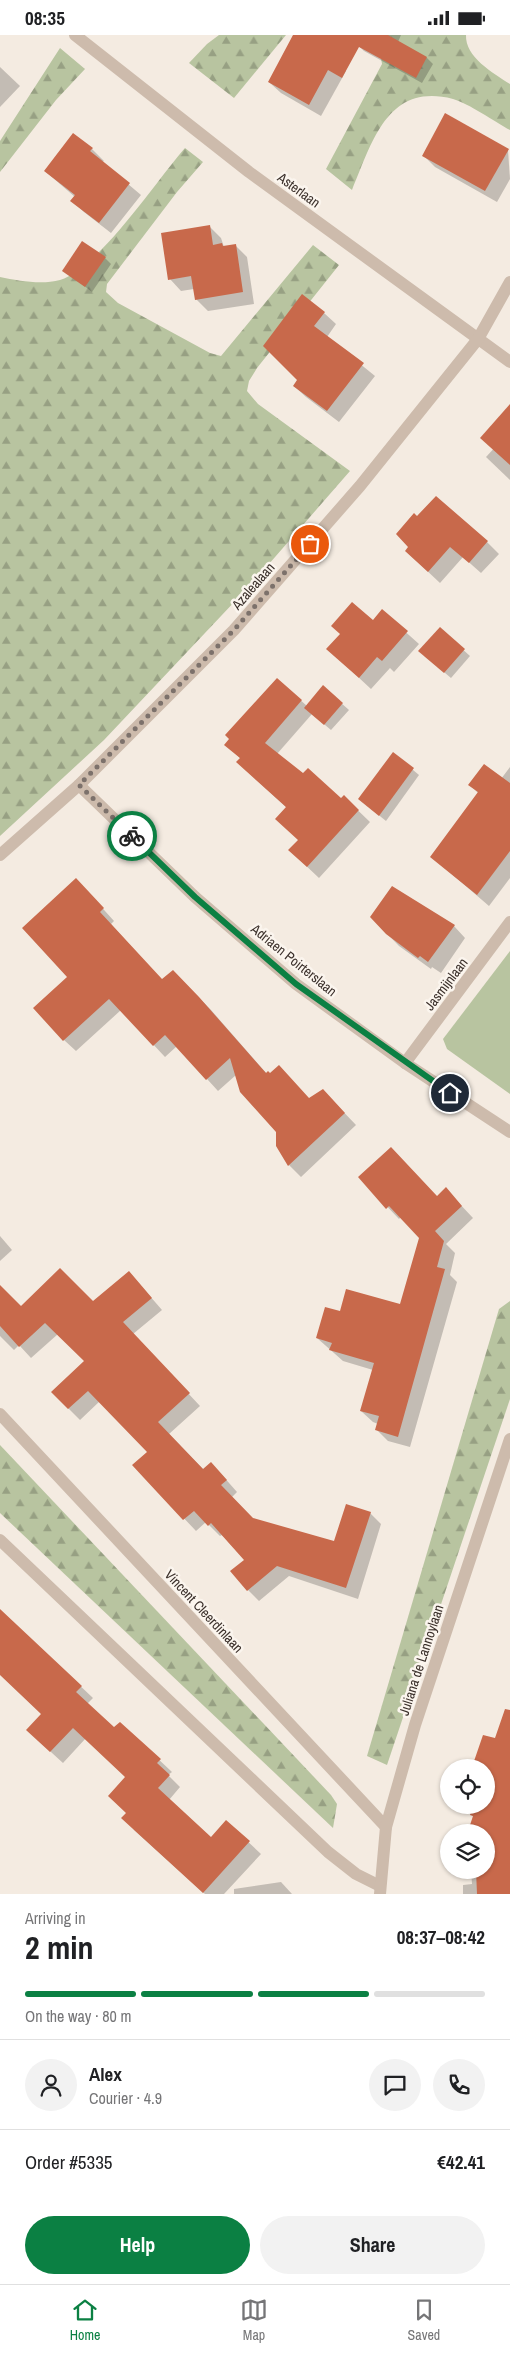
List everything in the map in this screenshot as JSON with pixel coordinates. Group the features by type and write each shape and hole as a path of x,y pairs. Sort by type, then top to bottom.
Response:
{"street":[{"name":"Asterlaan","path":"75,35 249,172 510,363"},
{"name":"Azalealaan","path":"0,855 79,785 234,630 360,486 478,339 510,282"},
{"name":"Adriaen Poirterslaan","path":"79,785 195,897 296,984 405,1063 510,1132"},
{"name":"Jasmijnlaan","path":"405,1063 510,922"},
{"name":"Vincent Cleerdinlaan","path":"0,1414 386,1827"},
{"name":"Juliana de Lannoylaan","path":"380,1890 386,1827 415,1725 510,1439"},
{"path":"0,1540 328,1852 380,1890"}],"green space":[{"path":"219,35 286,35 234,98 189,63 207,44"},
{"path":"377,35 466,35 470,50 481,64 510,84 510,130 474,108 453,99 431,96 412,99 397,108 375,136 352,190 326,169 382,64"},
{"path":"60,48 85,69 56,100 0,172 0,141"},
{"path":"185,148 203,162 177,192 107,284 106,292 118,303 210,353 221,356 313,245 339,265 257,368 249,381 247,391 258,404 350,471 255,580 104,740 0,836 0,277 46,282 60,280 75,272 109,242"},
{"path":"510,951 510,1094 447,1049 443,1039"},
{"path":"510,1301 510,1399 387,1765 367,1756 499,1309"},
{"path":"0,1445 331,1795 337,1804 333,1828 0,1513"}],"building":[{"path":"293,35 388,35 427,57 416,78 359,47 342,78 328,70 309,105 268,82"},
{"path":"445,113 509,149 485,191 422,156"},
{"path":"73,133 93,148 90,151 130,183 99,223 70,201 75,195 44,171"},
{"path":"210,225 213,245 222,243 223,246 236,244 243,292 195,300 191,276 168,280 161,233"},
{"path":"82,241 106,257 85,287 62,271"},
{"path":"302,294 325,312 314,326 364,363 327,411 293,386 297,380 263,346"},
{"path":"510,404 510,465 480,438"},
{"path":"436,496 488,541 469,563 450,547 428,572 405,551 408,547 396,534 414,513 417,516"},
{"path":"352,602 373,620 382,609 408,631 382,661 377,657 359,678 326,649 340,634 331,626"},
{"path":"440,627 465,649 444,673 418,651"},
{"path":"277,678 302,700 265,743 303,773 308,768 341,798 344,795 359,810 307,867 288,850 298,840 275,819 286,807 236,762 240,758 224,745 229,739 225,735"},
{"path":"323,685 343,703 324,725 304,708"},
{"path":"393,752 414,768 379,816 358,799"},
{"path":"484,764 510,783 510,851 477,895 430,857 478,792 468,785"},
{"path":"76,878 104,908 100,912 162,979 173,970 266,1073 268,1071 270,1073 279,1065 309,1098 323,1089 345,1113 288,1166 276,1146 276,1132 240,1092 230,1058 206,1080 165,1035 153,1046 109,999 63,1041 33,1008 67,977 22,928"},
{"path":"392,886 455,925 428,962 420,956 418,958 386,934 370,917"},
{"path":"391,1147 437,1196 446,1187 462,1206 435,1231 444,1241 437,1267 445,1269 398,1437 375,1430 379,1416 360,1411 374,1363 329,1350 332,1343 316,1338 325,1307 340,1311 346,1289 400,1304 419,1238 389,1206 386,1209 358,1177"},
{"path":"60,1268 93,1301 129,1271 152,1298 123,1322 190,1393 158,1422 203,1469 211,1462 227,1480 221,1485 253,1518 334,1541 346,1504 371,1512 346,1588 277,1566 247,1591 230,1571 244,1560 211,1523 208,1526 194,1511 183,1520 132,1465 147,1452 88,1391 68,1409 51,1392 84,1361 45,1323 19,1347 0,1326 0,1285 21,1306"},
{"path":"0,1609 82,1686 76,1692 114,1727 120,1722 161,1759 157,1763 170,1775 158,1788 211,1837 226,1820 250,1841 203,1893 121,1818 126,1813 108,1796 125,1777 73,1728 50,1752 26,1730 41,1714 0,1675"},
{"path":"505,1709 510,1710 510,1894 477,1894 476,1879 495,1879 495,1824 470,1824 473,1816 470,1815 495,1814 495,1759 475,1759 483,1735 495,1738"}],"way so far":[{"path":"132,836 79,785 234,630 310,544"}],"route":[{"path":"132,836 195,897 296,984 405,1063 450,1093"}]}
